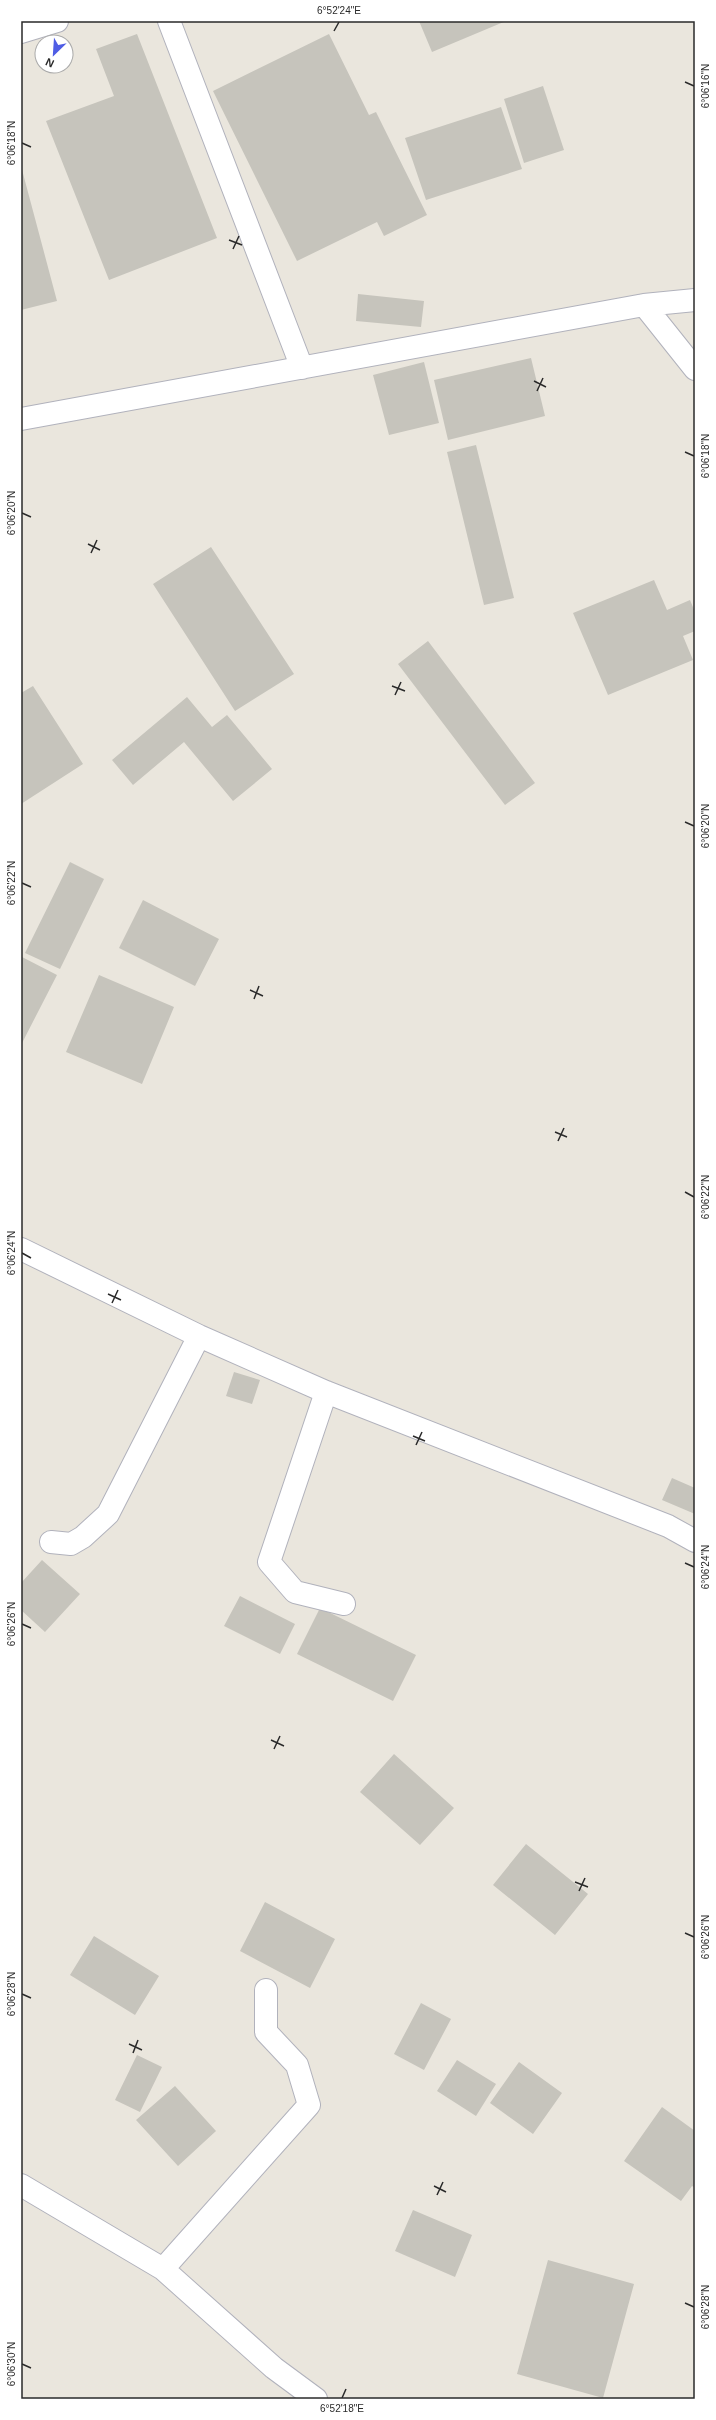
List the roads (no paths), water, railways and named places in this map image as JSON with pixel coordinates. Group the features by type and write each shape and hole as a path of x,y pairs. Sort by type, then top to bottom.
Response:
{"street":[{"path":"21,32 57,21"},
{"path":"169,21 302,368"},
{"path":"21,419 644,305 695,300"},
{"path":"644,305 695,369"},
{"path":"21,1249 199,1336 326,1392 668,1526 695,1541"},
{"path":"51,1542 71,1544 82,1537 108,1514 199,1336"},
{"path":"326,1392 269,1562 296,1592 344,1604"},
{"path":"163,2269 309,2105 297,2066 266,2032 266,1990"},
{"path":"21,2185 163,2269 274,2368 316,2399"}]}
